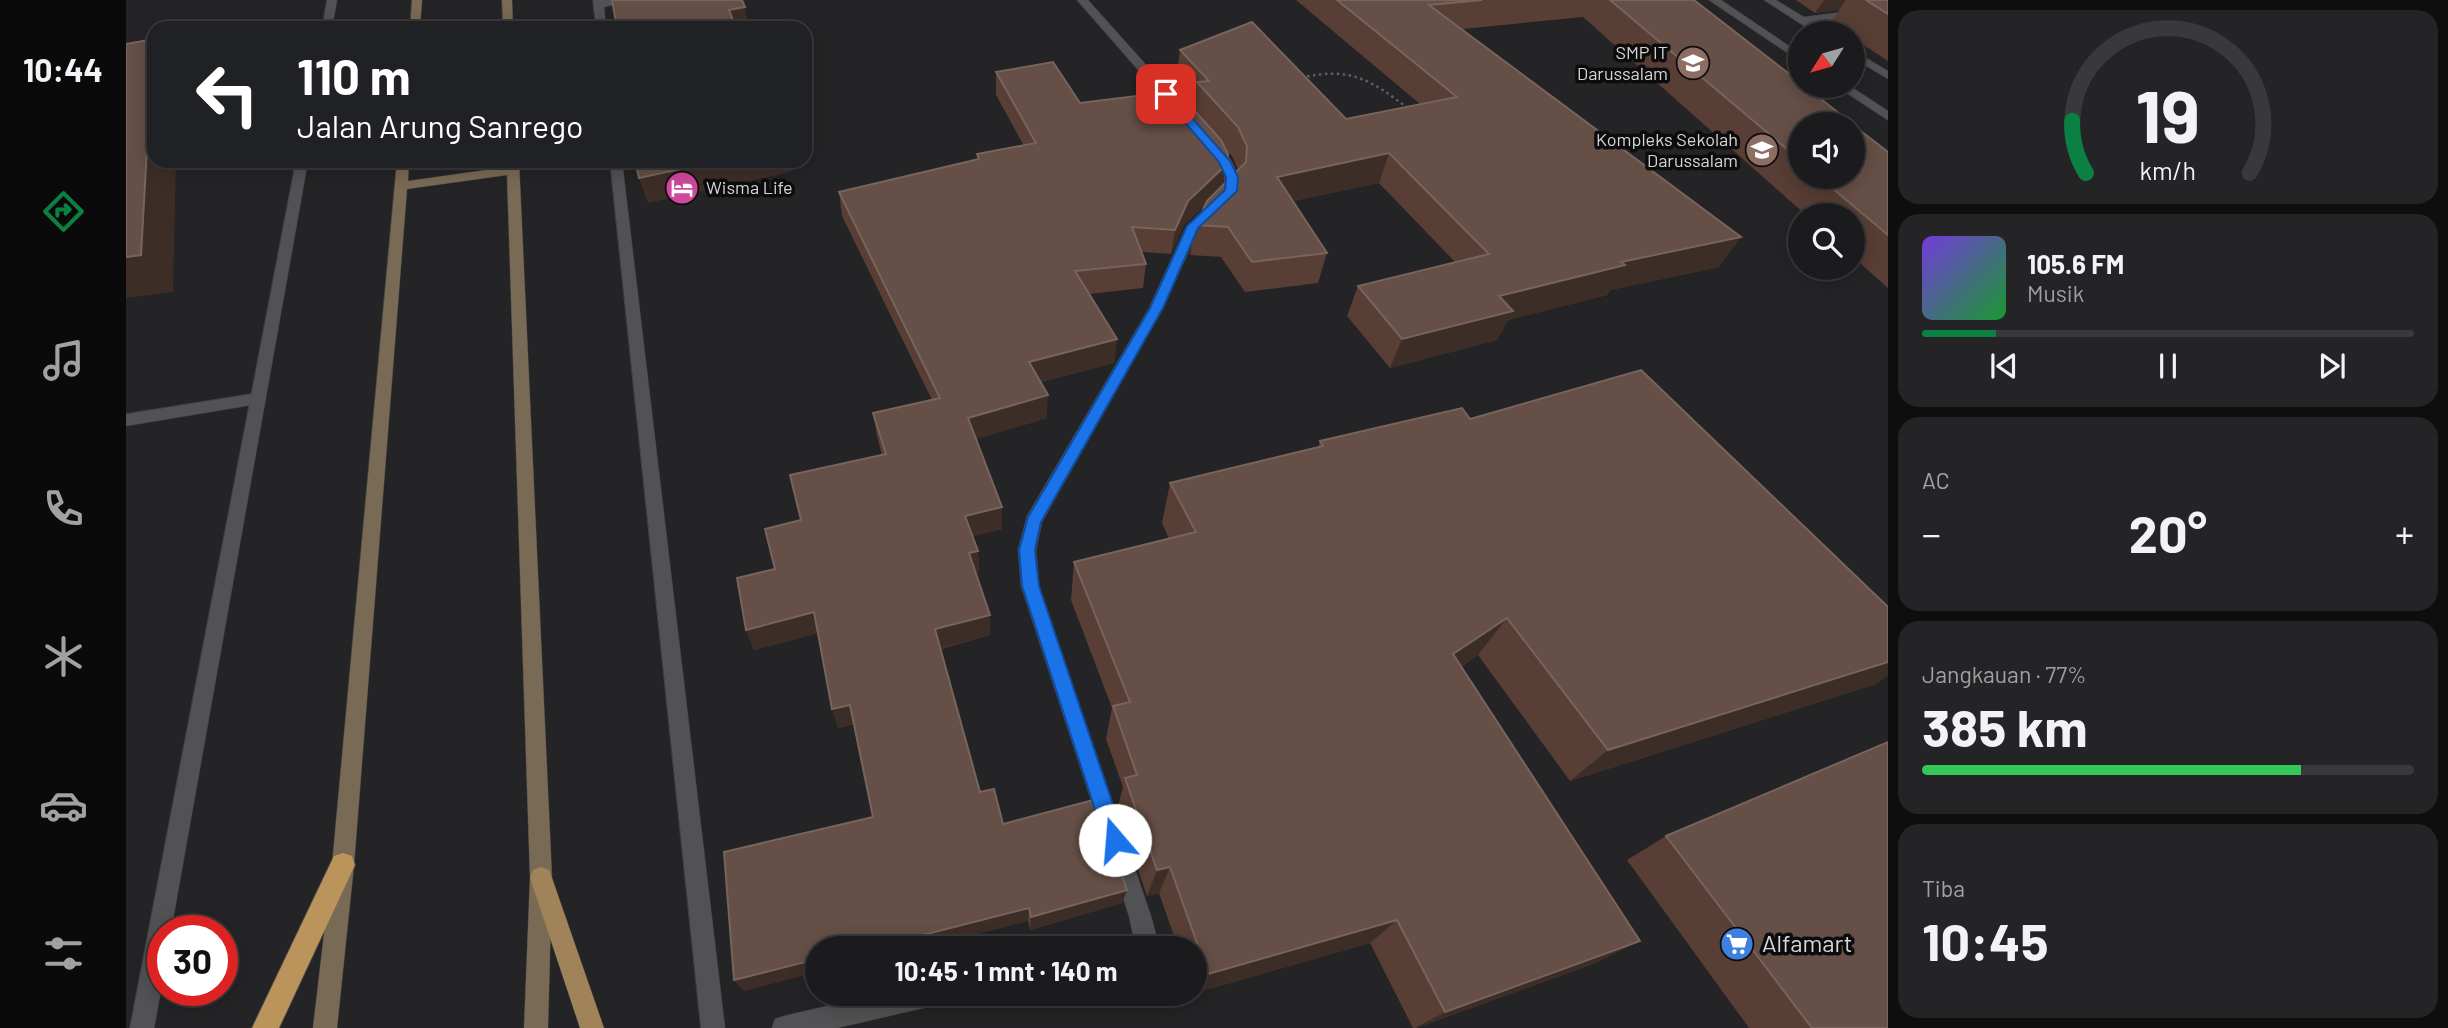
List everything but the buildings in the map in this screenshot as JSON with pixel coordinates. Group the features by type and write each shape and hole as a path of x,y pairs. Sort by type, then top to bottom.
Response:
{"highway":[{"path":"265,1028 343,865"}],"main road":[{"path":"416,21 417,0"},
{"path":"507,0 508,21"},
{"path":"325,1028 343,865 402,168"},
{"path":"401,186 498,168"},
{"path":"514,168 541,878 536,1028"},
{"path":"541,878 592,1028"}],"street":[{"path":"328,21 332,0"},
{"path":"600,21 598,2 629,0"},
{"path":"1082,0 1224,161 1232,177 1231,191 1193,226 1156,308 1033,521 1027,550 1030,586 1145,936"},
{"path":"1714,0 1788,51"},
{"path":"1769,0 1801,21 1888,9"},
{"path":"1777,44 1788,42"},
{"path":"1866,62 1888,76"},
{"path":"1860,98 1888,116"},
{"path":"142,1028 301,168"},
{"path":"617,168 713,1028"},
{"path":"126,420 258,399"},
{"path":"784,1028 880,1006"}],"path":[{"path":"1300,78 1327,70 1369,79 1411,110"}],"place":[{"name":"SMP IT Darussalam","path":"1693,63"},
{"name":"Kompleks Sekolah Darussalam","path":"1762,150"},
{"name":"Wisma Life","path":"682,188"},
{"name":"Alfamart","path":"1737,944"}],"route":[{"path":"1115,840 1030,586 1027,550 1033,521 1156,308 1193,226 1231,191 1232,177 1224,161 1166,94"}]}
